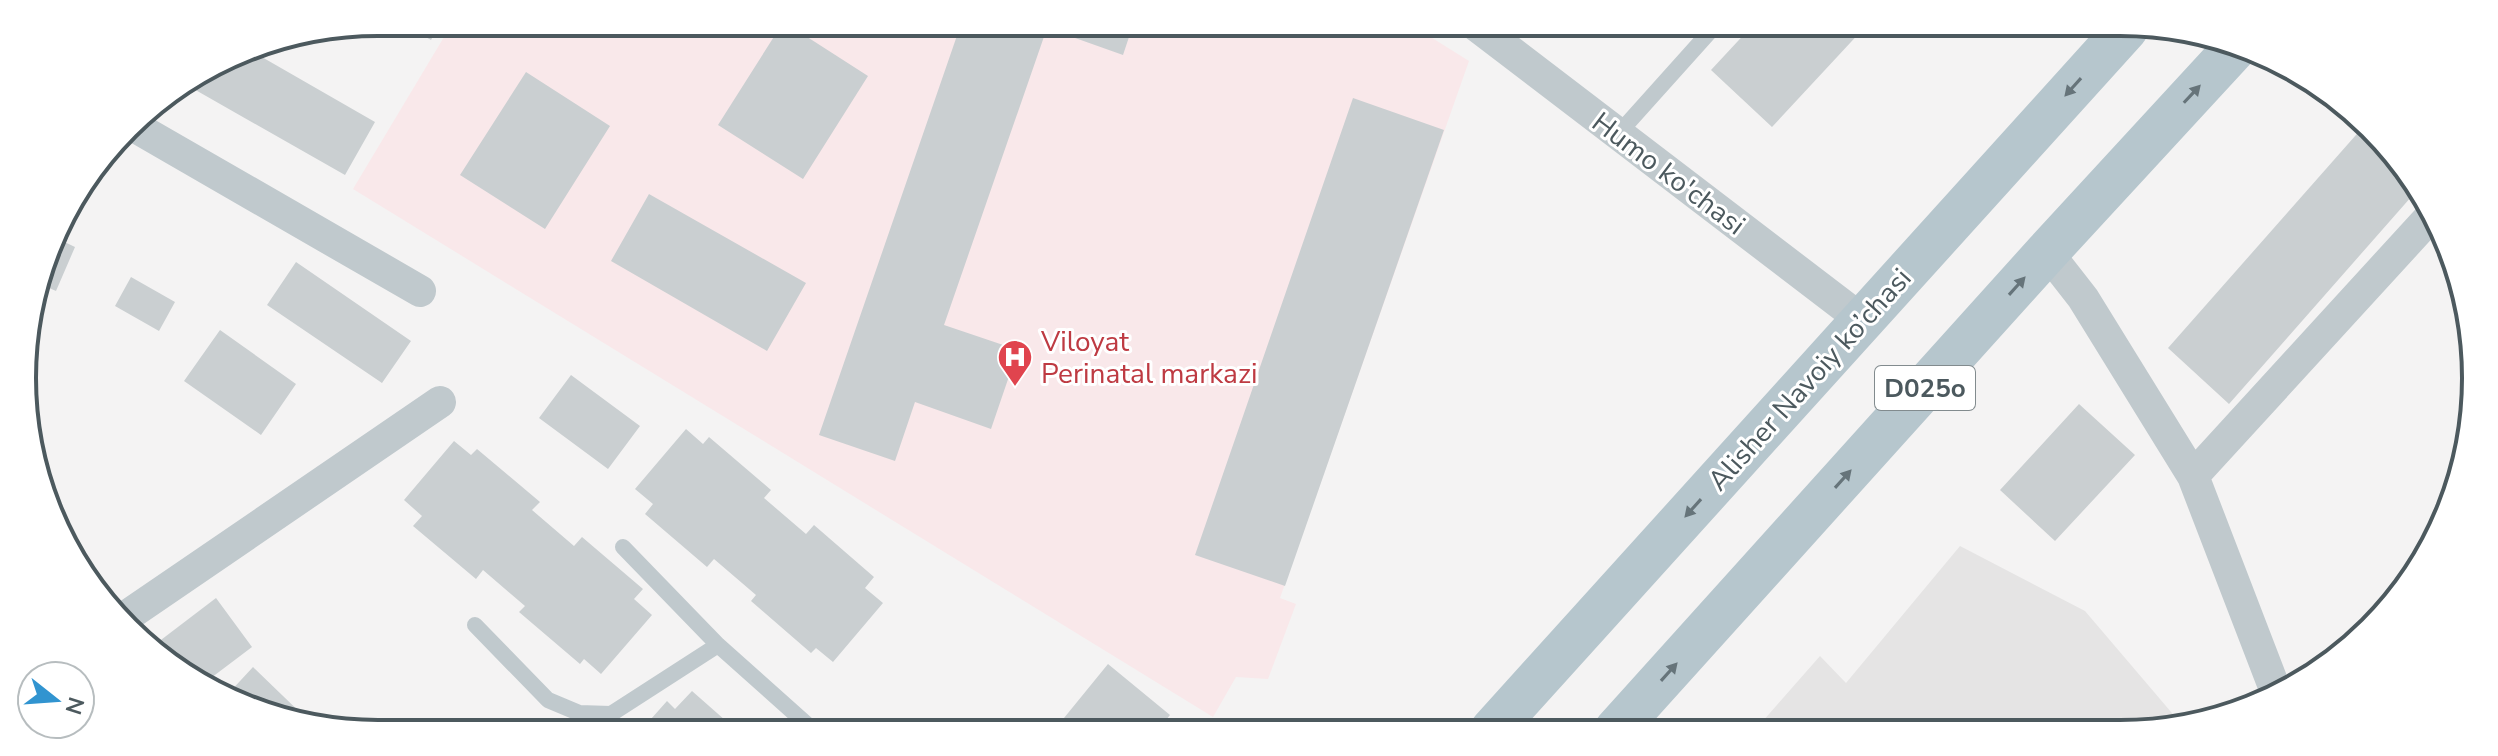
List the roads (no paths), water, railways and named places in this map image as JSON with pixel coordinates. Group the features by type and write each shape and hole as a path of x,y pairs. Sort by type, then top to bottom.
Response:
{"main road":[{"name":"Alisher Navoiy ko’chasi","path":"1501,720 2120,36"},
{"name":"D025o","path":"1625,720 2230,54"}],"street":[{"name":"Humo ko'chasi","path":"1490,36 1862,320"},
{"path":"142,131 420,291"},
{"path":"2193,476 2425,223"},
{"path":"2047,252 2083,298 2193,476 2273,684"},
{"path":"130,614 440,402"}],"lane":[{"path":"1618,134 1706,36"},
{"path":"623,547 718,645 802,720"},
{"path":"475,625 548,700 579,713 611,714 718,645"}],"place":[{"name":"Viloyat Perinatal markazi","path":"1015,388"}]}
